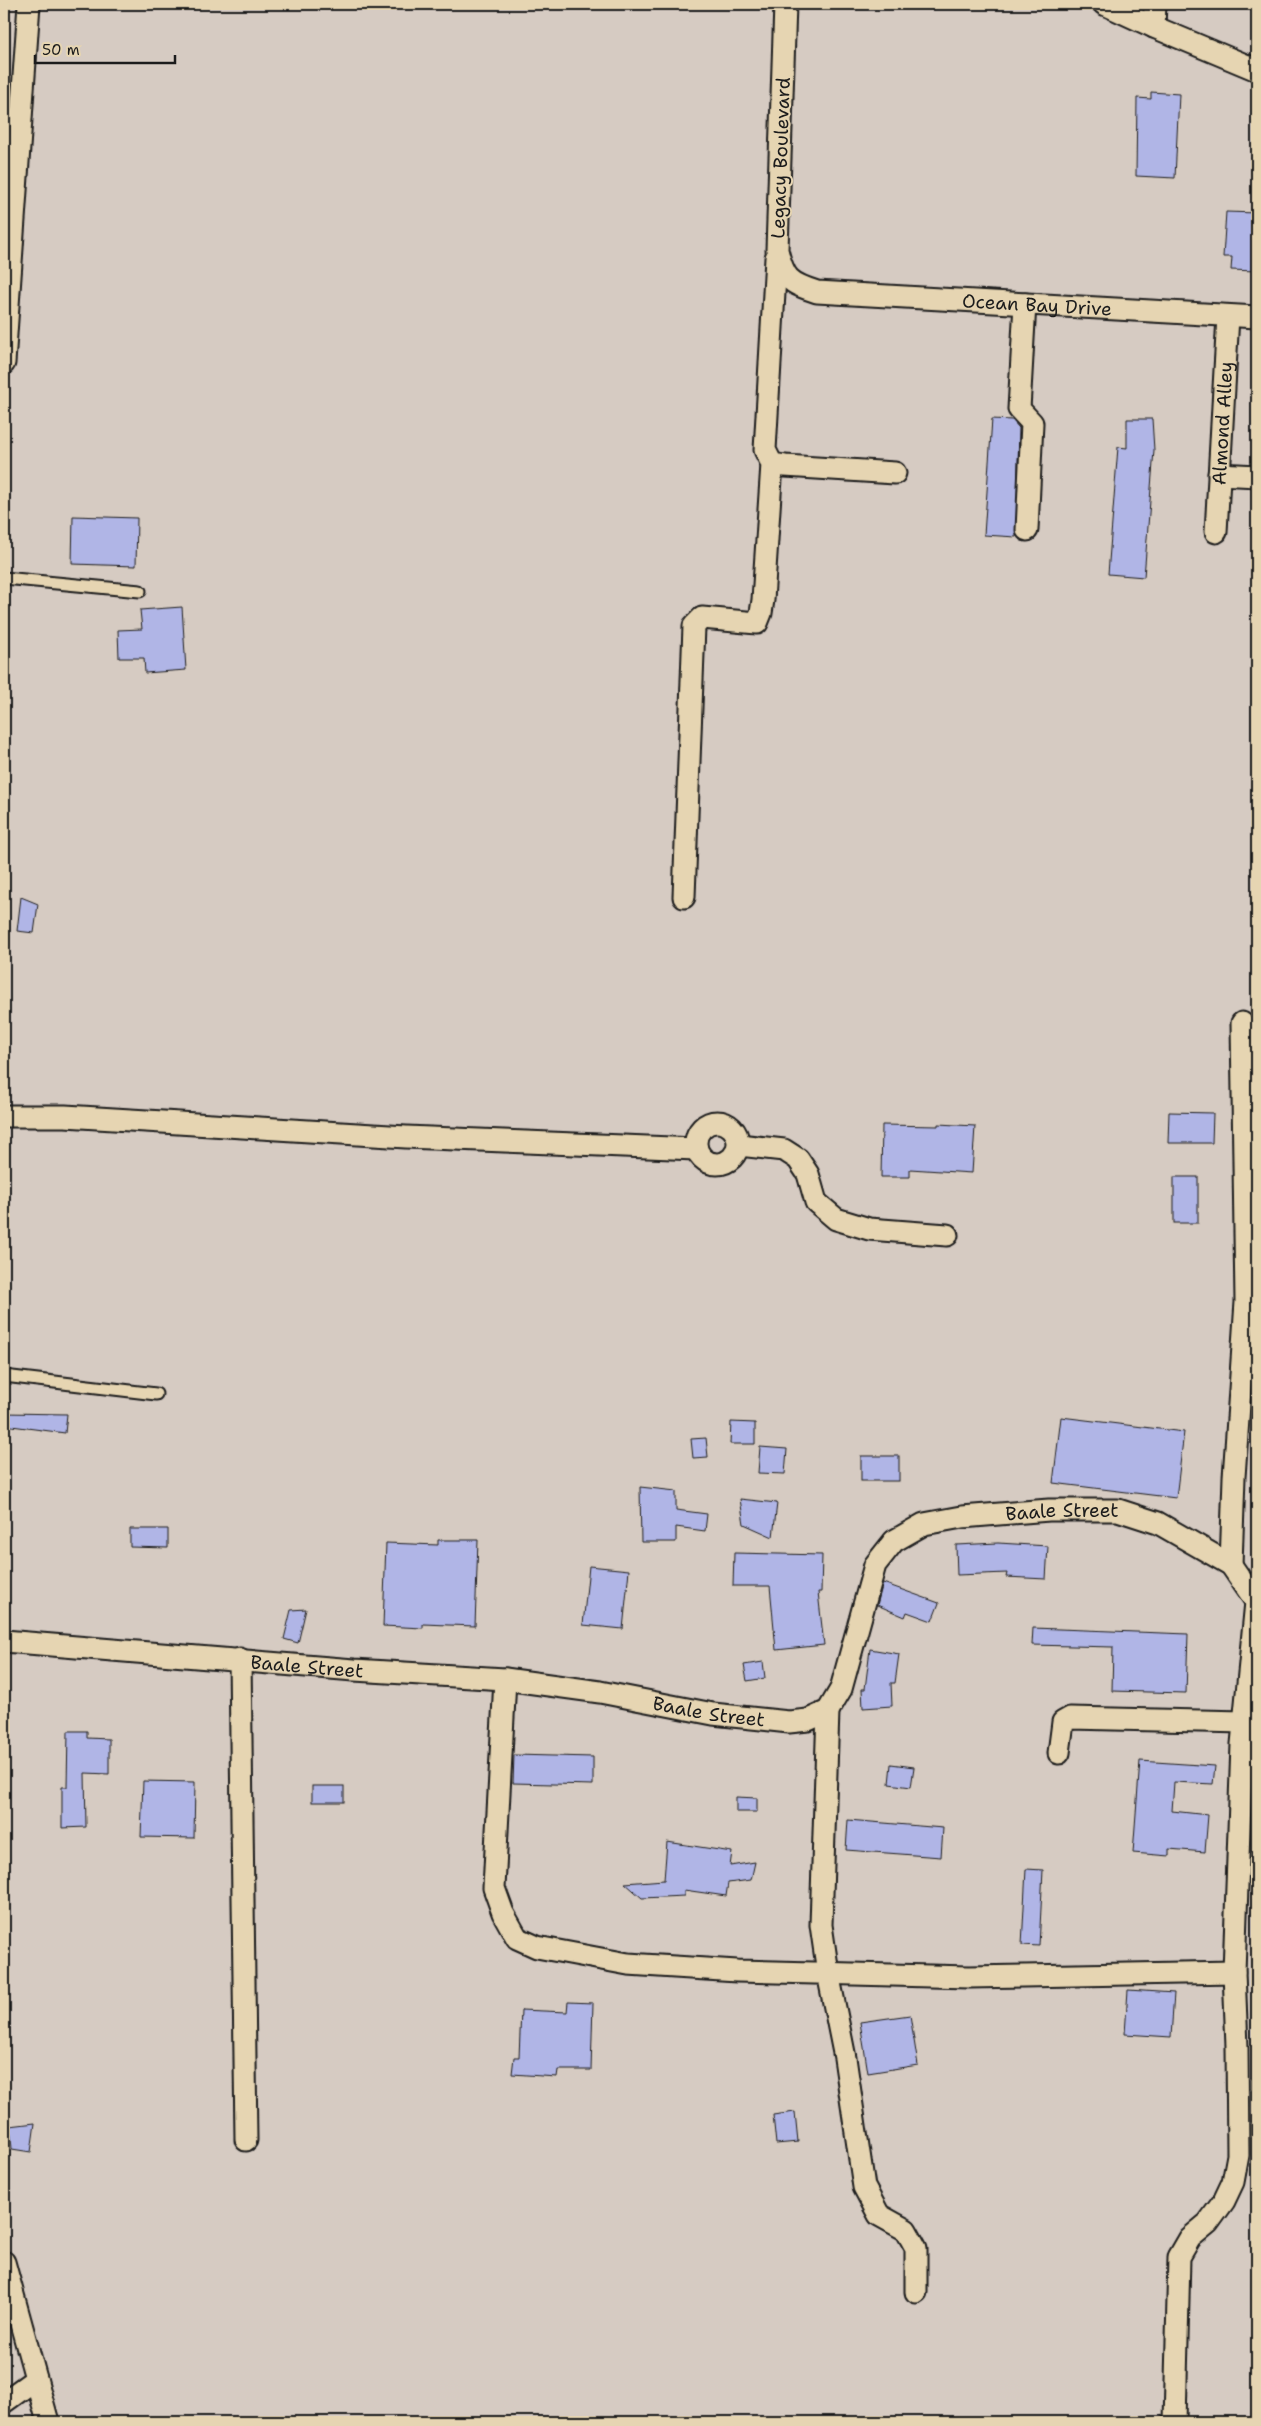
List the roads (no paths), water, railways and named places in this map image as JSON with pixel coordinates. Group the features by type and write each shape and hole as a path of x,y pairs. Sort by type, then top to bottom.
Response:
{"street":[{"path":"4,363 29,4"},
{"name":"Legacy Boulevard","path":"785,4 777,250 783,274 802,287 817,292"},
{"path":"1104,4 1257,70"},
{"path":"1154,27 1155,4"},
{"path":"684,897 694,626 702,618 757,623 763,600 772,464 765,450 777,250"},
{"name":"Ocean Bay Drive","path":"817,292 1257,317"},
{"path":"1025,304 1018,409 1032,423 1027,530"},
{"name":"Almond Alley","path":"1216,532 1228,316"},
{"path":"772,464 895,473"},
{"path":"1219,474 1257,476"},
{"path":"1231,1565 1234,1477 1246,1302 1242,1023"},
{"path":"4,1116 65,1116 406,1137 696,1149"},
{"path":"708,1122 723,1122 735,1130 739,1145 733,1159 719,1165 704,1161 696,1149 697,1133 708,1122"},
{"path":"739,1145 784,1150 798,1159 808,1174 816,1202 836,1219 869,1229 946,1234"},
{"name":"Baale Street","path":"4,1641 240,1659 354,1670 505,1679 600,1692 713,1714 789,1722 808,1720 828,1711 841,1689 875,1566 894,1541 924,1524 962,1517 1049,1510 1118,1510 1158,1523 1231,1565 1257,1602"},
{"path":"1175,2422 1179,2257 1190,2238 1208,2223 1224,2201 1233,2182 1238,2155 1234,1972 1244,1722 1257,1602"},
{"path":"240,1659 246,2140"},
{"path":"505,1679 494,1888 502,1913 517,1938 538,1947 628,1964 828,1974 1028,1977 1234,1972"},
{"path":"828,1711 821,1925 828,1974 845,2058 864,2187 879,2215 906,2230 916,2248 916,2292"},
{"path":"1059,1754 1062,1722 1070,1718 1244,1722"},
{"path":"4,2262 48,2422"},
{"path":"4,2402 36,2379"}],"lane":[{"path":"4,578 140,591"},
{"path":"4,1376 156,1394"}]}
